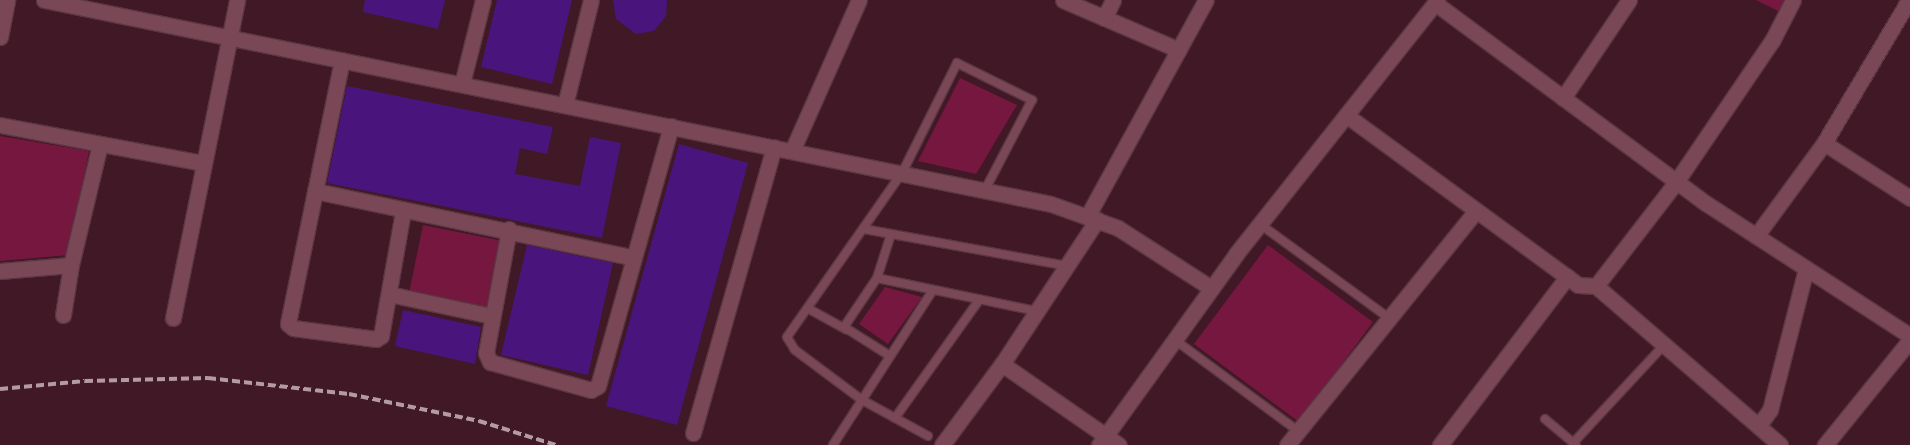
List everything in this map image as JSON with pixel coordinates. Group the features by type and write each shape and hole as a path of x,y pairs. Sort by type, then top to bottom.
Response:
{"street":[{"path":"0,37 7,0"},
{"path":"44,0 985,190 1092,218 1118,228 1211,288"},
{"path":"173,318 228,37 237,0"},
{"path":"462,84 483,0"},
{"path":"565,105 591,0"},
{"path":"792,151 859,0"},
{"path":"1063,0 1179,50"},
{"path":"1104,18 1113,0"},
{"path":"942,445 1002,364 1067,266 1206,0"},
{"path":"1563,98 1630,0"},
{"path":"1596,286 1676,182 1772,41 1793,0"},
{"path":"1756,236 1824,143 1909,0"},
{"path":"1103,440 1211,288 1436,2 1676,182 1910,338 1825,445"},
{"path":"342,60 288,324 293,328 376,339 389,294 403,211"},
{"path":"1346,115 1566,277 1578,285 1596,286 1666,342 1780,445"},
{"path":"0,125 203,164"},
{"path":"509,229 486,353 490,362 591,390 598,386 632,257 671,126"},
{"path":"1824,143 1910,198"},
{"path":"63,315 71,265 100,144"},
{"path":"693,433 774,147"},
{"path":"315,191 403,211 509,229 632,257"},
{"path":"1287,445 1476,211"},
{"path":"0,271 71,265"},
{"path":"1759,425 1770,410 1806,269"},
{"path":"1440,445 1566,277"},
{"path":"389,294 492,316"},
{"path":"1002,364 1103,440 1119,445"}],"lane":[{"path":"928,436 862,400 795,350 787,337 809,309 902,173 957,63 1032,100 985,190"},
{"path":"1260,224 1390,318"},
{"path":"864,229 1067,266"},
{"path":"890,356 844,327 877,278 891,234"},
{"path":"877,278 1037,311"},
{"path":"833,445 933,290"},
{"path":"895,418 980,299"},
{"path":"809,309 850,331"},
{"path":"1175,340 1298,431"},
{"path":"1545,419 1575,444 1666,342"}],"shaded area":[{"path":"1756,0 1786,0 1780,12"},
{"path":"960,78 1017,105 976,174 918,161"},
{"path":"0,136 89,151 69,255 0,261"},
{"path":"423,225 503,241 489,309 409,293"},
{"path":"1268,245 1373,322 1299,422 1194,344"},
{"path":"885,287 922,297 888,344 859,324"}],"building":[{"path":"365,0 445,0 438,29 363,12"},
{"path":"497,0 572,0 552,84 481,67"},
{"path":"613,0 667,0 666,16 654,31 636,34 616,19"},
{"path":"347,86 553,127 547,154 520,148 515,174 580,186 590,137 621,143 602,238 327,183"},
{"path":"679,144 748,163 677,425 606,406"},
{"path":"527,245 613,263 588,375 501,355"},
{"path":"403,310 481,327 475,364 395,346"}],"railway":[{"path":"0,389 85,381 208,378 349,394 479,421 556,445"}]}
